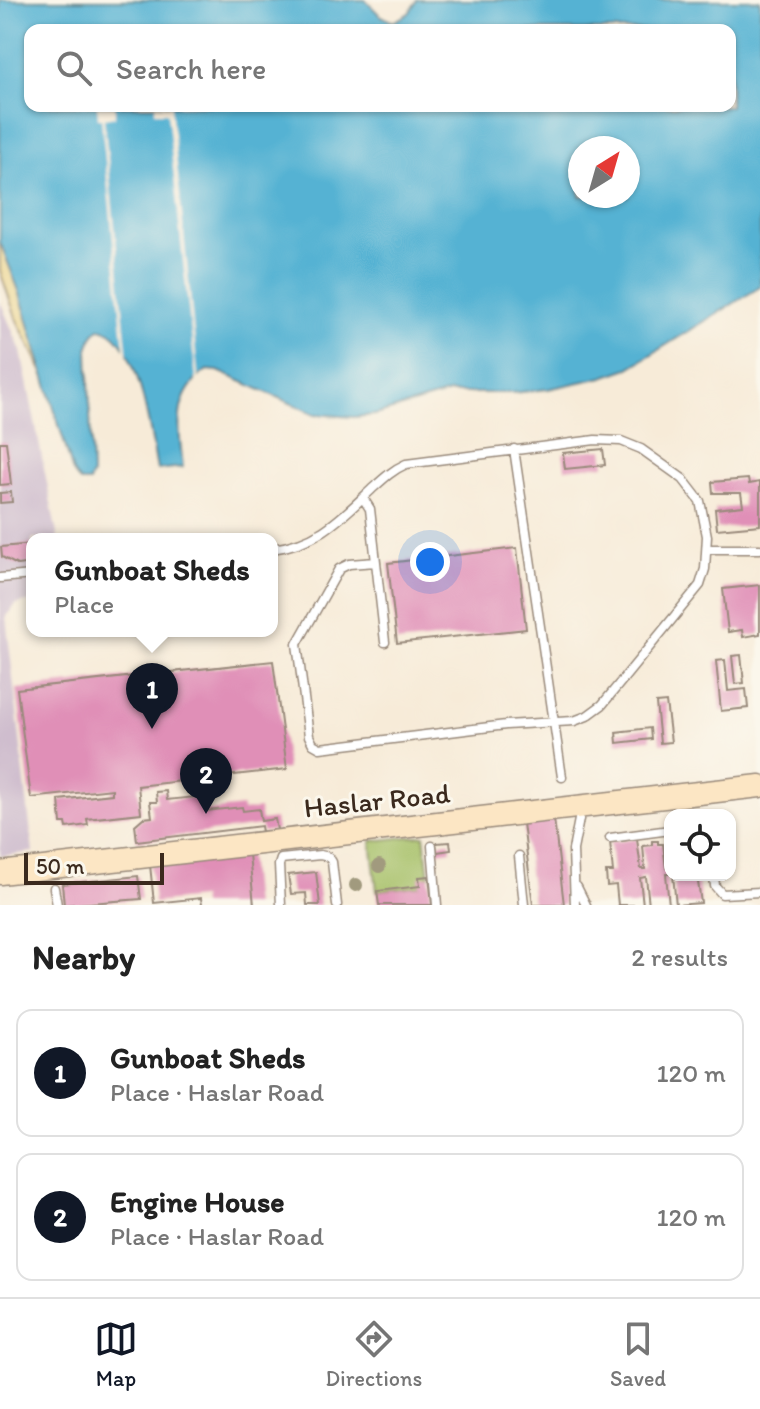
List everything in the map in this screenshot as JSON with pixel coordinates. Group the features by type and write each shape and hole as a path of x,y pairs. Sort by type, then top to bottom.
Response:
{"street":[{"name":"Haslar Road","path":"0,873 760,786"}],"lane":[{"path":"278,548 308,541 392,471 406,464 606,439 641,449 670,468 695,492 705,516 705,569 697,590 602,705 581,719 320,748 313,744 297,653 299,639 339,569 349,564 376,562"},
{"path":"514,449 562,777"},
{"path":"363,498 370,509 385,642"},
{"path":"707,549 760,549"},
{"path":"0,578 26,576"},
{"path":"575,905 573,850 581,808"},
{"path":"610,838 664,831"},
{"path":"432,846 437,905"},
{"path":"281,905 281,859 320,855 329,857 332,862 337,905"},
{"path":"519,856 524,905"},
{"path":"715,881 722,894 760,892"},
{"path":"576,883 586,905"},
{"path":"54,888 57,905"}],"shaded area":[{"path":"0,301 21,351 57,533 26,533 26,602 16,604 6,617 33,852 0,856"}],"green space":[{"path":"424,835 429,876 420,886 377,891 371,841"}],"sand":[{"path":"0,196 46,379 17,320 0,271"}],"water":[{"path":"0,0 365,0 380,15 393,22 409,13 417,0 760,0 760,287 629,368 603,377 512,393 449,393 375,415 315,414 218,371 207,370 188,391 180,414 183,467 157,470 147,413 133,367 113,334 99,328 88,349 92,475 89,482 80,482 73,472 19,291 0,242"}],"pier":[{"path":"98,112 115,112 115,117 104,119 128,359 125,359 101,118 98,118"},
{"path":"167,112 172,112 197,388"}],"building":[{"path":"0,442 6,442 11,484 0,485"},
{"path":"603,449 605,465 565,469 563,453"},
{"path":"748,479 749,484 760,482 760,525 717,529 715,509 743,506 741,493 713,493 712,482"},
{"path":"11,492 12,502 0,503 0,493"},
{"path":"26,545 26,564 17,565 2,557 1,547"},
{"path":"517,548 526,629 397,643 388,563"},
{"path":"760,585 760,634 743,637 742,630 728,632 723,589"},
{"path":"741,655 744,683 735,684 732,656"},
{"path":"725,660 728,691 746,689 748,708 721,711 716,661"},
{"path":"273,661 287,769 138,786 141,813 87,819 88,825 67,828 66,823 61,823 59,800 112,794 112,789 31,798 17,689"},
{"path":"666,702 671,742 660,743 656,703"},
{"path":"650,728 651,739 617,743 616,732"},
{"path":"166,791 167,800 205,796 207,811 242,807 243,811 259,809 261,821 275,819 277,830 262,832 261,826 137,841 135,825 143,818 152,817 150,802 157,802 156,792"},
{"path":"554,819 564,905 533,905 523,823"},
{"path":"637,839 641,869 645,869 643,846 652,845 652,841 663,844 664,881 667,881 669,905 649,905 646,877 640,878 643,905 618,905 616,885 607,886 606,872 613,872 610,842"},
{"path":"450,842 451,850 437,852 436,843"},
{"path":"249,854 254,905 202,905 201,898 154,903 150,865"},
{"path":"316,872 320,905 307,905 306,893 291,894 288,875"},
{"path":"138,876 141,899 64,905 62,884"},
{"path":"429,876 432,905 379,905 377,891 420,886 419,877"},
{"path":"674,881 698,881 701,903 676,905"}],"place":[{"name":"Gunboat Sheds","path":"152,729"},
{"name":"Engine House","path":"206,814"}]}
